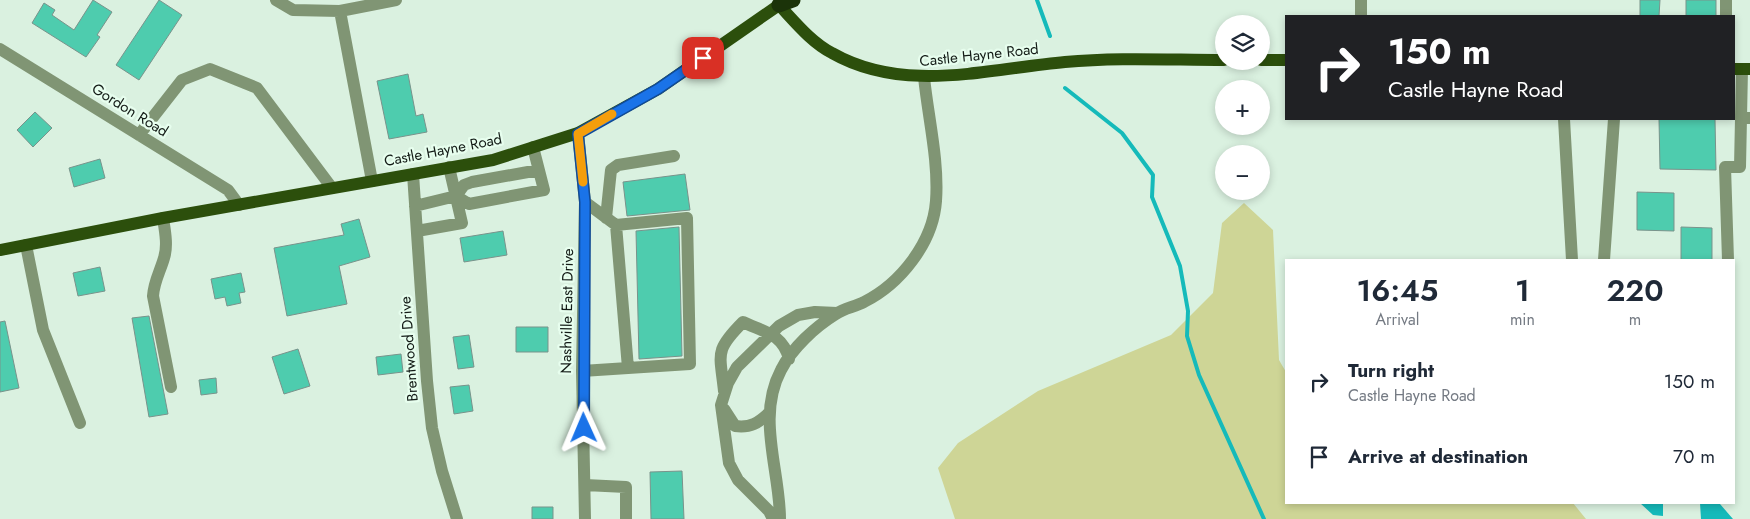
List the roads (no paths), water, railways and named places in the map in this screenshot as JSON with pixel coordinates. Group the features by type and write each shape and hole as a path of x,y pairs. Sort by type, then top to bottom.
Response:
{"highway":[{"path":"779,2 793,0"}],"main road":[{"name":"Castle Hayne Road","path":"0,250 164,218 492,160 578,134 658,89 779,2 799,27 830,53 885,74 924,77 1097,59 1215,60"},
{"path":"1270,60 1285,60"}],"street":[{"path":"276,0 293,10 340,11 396,0"},
{"path":"1361,0 1361,15"},
{"path":"1726,0 1726,15"},
{"path":"340,11 372,181"},
{"name":"Gordon Road","path":"0,49 228,190 238,205"},
{"path":"139,135 182,80 210,69 257,88 332,188"},
{"path":"1728,259 1725,166 1740,168 1746,118 1742,69"},
{"path":"780,519 769,428 769,413 780,370 810,334 837,313 864,302 892,284 912,262 931,226 936,202 934,165 924,77"},
{"path":"1564,120 1572,259"},
{"path":"1604,259 1614,120"},
{"name":"Nashville East Drive","path":"578,134 585,202 582,371 585,519"},
{"path":"456,196 469,204 544,190 533,147"},
{"path":"628,368 611,221 610,170 618,165 674,156"},
{"path":"417,231 462,223 449,167"},
{"path":"415,206 456,196 464,185 539,170"},
{"name":"Brentwood Drive","path":"413,174 427,382 432,428 442,471 457,519"},
{"path":"582,371 690,364 687,218 611,221 585,202"},
{"path":"164,218 165,257 154,284 153,296 171,387"},
{"path":"26,245 43,330 80,423"},
{"path":"769,413 757,424 746,428 735,426 723,400 737,367 769,334 798,315 815,312 837,313"},
{"path":"774,519 769,511 738,480 729,463 720,351 726,339 743,322 769,334 786,346 789,359"},
{"path":"585,485 626,487 626,519"}],"water":[{"path":"1641,504 1663,504 1663,516 1653,515"},
{"path":"1700,504 1720,504 1733,519 1701,519"}],"waterway":[{"path":"1037,0 1050,36"},
{"path":"1065,88 1122,133 1153,175 1152,197 1180,266 1188,311 1187,336 1199,375 1264,519"}]}
